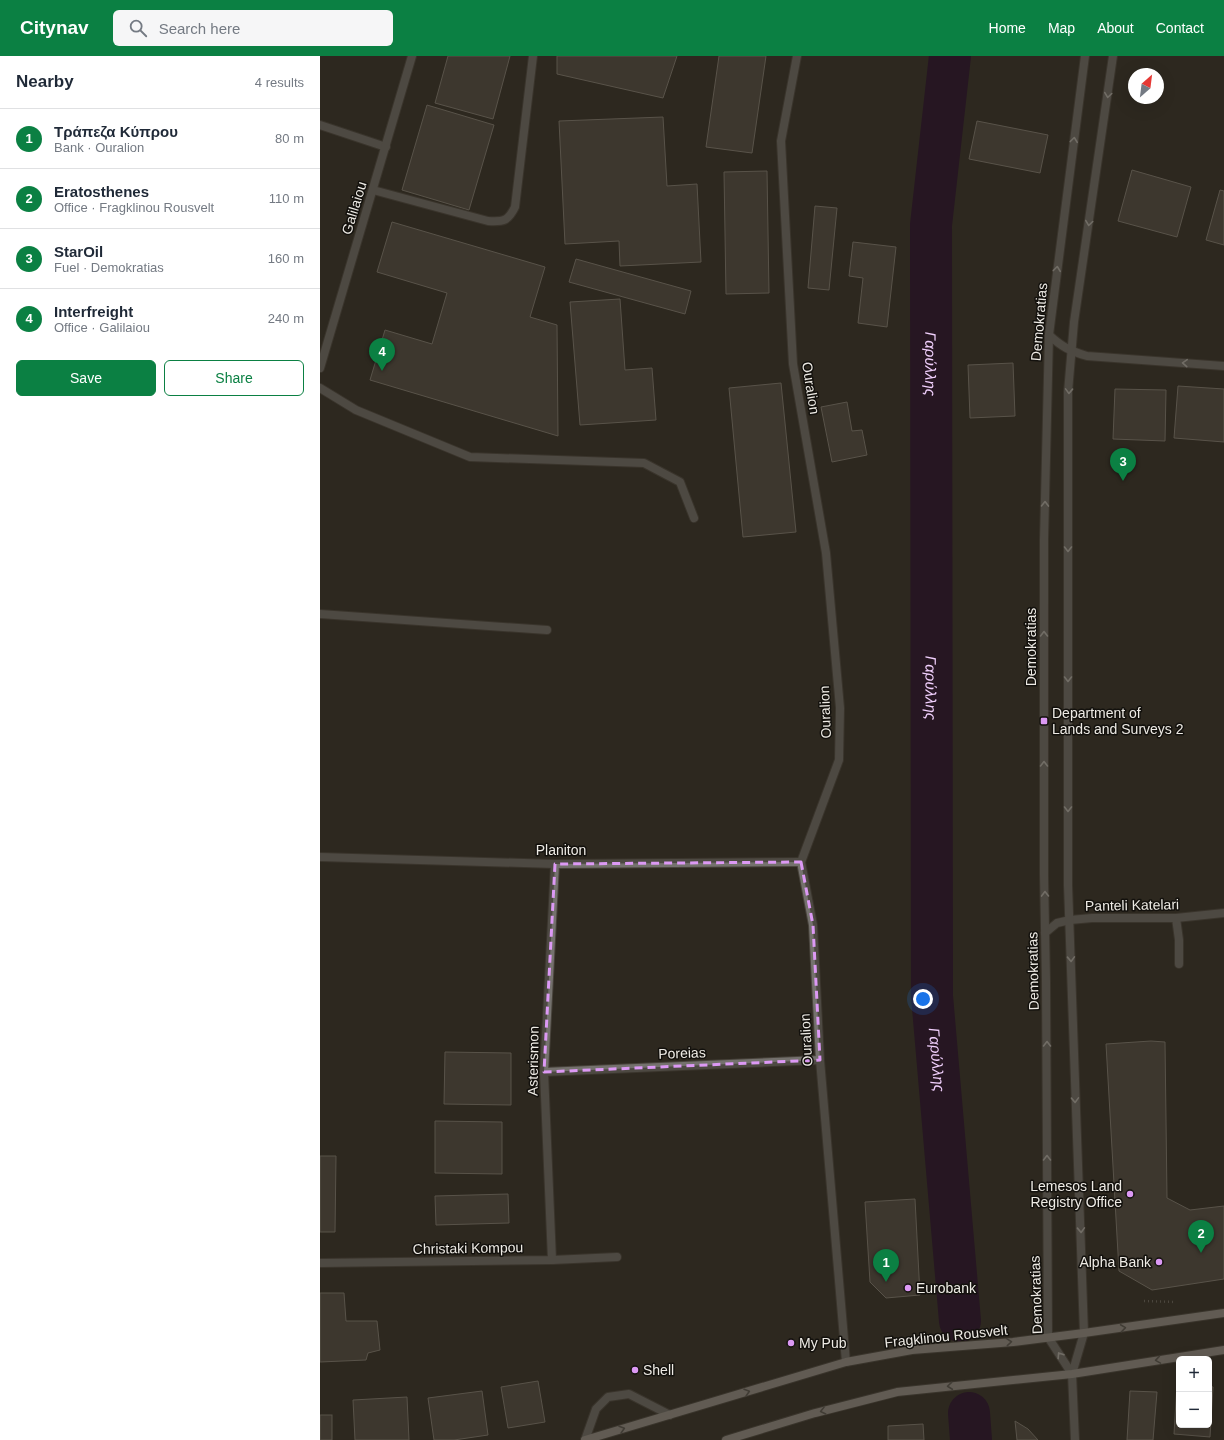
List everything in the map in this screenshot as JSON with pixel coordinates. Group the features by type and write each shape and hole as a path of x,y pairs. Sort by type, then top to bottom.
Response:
{"main road":[{"name":"Fragklinou Rousvelt","path":"585,1440 846,1362 912,1350 1013,1342 1224,1313"},
{"path":"726,1440 815,1413 897,1392 1072,1374 1224,1350"}],"street":[{"name":"Galilaiou","path":"320,368 412,56"},
{"path":"373,190 488,221 502,222 510,217 515,207 533,56"},
{"name":"Ouralion","path":"797,56 781,141 793,364 826,553 840,708 839,760 801,862 813,925 820,1060 846,1362"},
{"name":"Demokratias","path":"1072,1374 1048,1337 1044,540 1049,336 1085,56"},
{"path":"1076,1440 1072,1374 1084,1333 1068,885 1068,392 1074,322 1113,56"},
{"path":"320,125 386,147"},
{"path":"1049,336 1071,352 1087,356 1224,366"},
{"path":"320,388 356,410 470,457 644,463 680,482 694,518"},
{"path":"320,614 547,630"},
{"name":"Planiton","path":"320,857 555,864 801,862"},
{"name":"Asterismon","path":"552,1260 544,1072 555,864"},
{"name":"Panteli Katelari","path":"1045,933 1057,923 1070,920 1092,918 1176,918 1224,913"},
{"path":"1176,918 1179,940 1179,964"},
{"name":"Poreias","path":"544,1072 820,1060"},
{"name":"Christaki Kompou","path":"320,1263 552,1260 617,1257"},
{"path":"585,1440 596,1409 608,1397 629,1394 670,1415"}],"path":[{"path":"1144,1301 1178,1302"}],"highlighted area":[{"path":"801,862 813,925 820,1060 544,1072 555,864"}],"building":[{"path":"448,56 510,56 493,119 435,103"},
{"path":"557,56 677,56 663,98 557,74"},
{"path":"719,56 766,56 752,153 706,147"},
{"path":"427,105 494,125 469,210 402,190"},
{"path":"663,117 667,186 697,184 701,262 620,266 619,241 565,244 559,121"},
{"path":"977,121 1048,135 1040,173 969,159"},
{"path":"1132,170 1191,187 1177,237 1118,221"},
{"path":"767,171 769,293 726,294 724,172"},
{"path":"1220,190 1224,191 1224,245 1206,240"},
{"path":"815,206 837,208 829,290 808,288"},
{"path":"392,222 545,267 530,317 557,325 558,436 370,380 385,330 432,344 447,293 377,272"},
{"path":"853,242 896,247 887,327 858,323 863,278 849,276"},
{"path":"576,259 691,291 685,314 569,282"},
{"path":"620,299 625,370 652,368 656,420 580,425 570,302"},
{"path":"1013,363 1015,416 970,418 968,365"},
{"path":"781,383 796,532 743,537 729,388"},
{"path":"1178,386 1224,389 1224,442 1174,438"},
{"path":"1115,389 1166,390 1165,441 1113,439"},
{"path":"847,402 852,431 862,430 867,455 832,462 821,407"},
{"path":"1151,1041 1165,1042 1167,1198 1190,1210 1224,1206 1224,1279 1152,1290 1119,1271 1106,1044"},
{"path":"445,1052 511,1053 511,1105 444,1104"},
{"path":"435,1121 502,1122 502,1174 435,1173"},
{"path":"320,1156 336,1156 335,1232 320,1232"},
{"path":"508,1194 509,1223 436,1225 435,1196"},
{"path":"915,1199 920,1295 886,1298 870,1282 865,1202"},
{"path":"320,1293 344,1293 346,1321 377,1321 380,1350 368,1353 366,1360 320,1362"},
{"path":"538,1381 545,1422 508,1428 501,1387"},
{"path":"482,1391 488,1435 454,1440 434,1440 428,1398"},
{"path":"1130,1391 1157,1392 1153,1440 1127,1440"},
{"path":"407,1397 409,1440 355,1440 353,1400"},
{"path":"1176,1401 1176,1428 1211,1428 1210,1437 1174,1434"},
{"path":"320,1415 332,1415 332,1440 320,1440"},
{"path":"1015,1421 1028,1429 1038,1440 1017,1440"},
{"path":"923,1424 924,1440 888,1440 888,1426"}],"waterway":[{"name":"Γαρύλλης","path":"950,56 931,225 932,996 960,1321"},
{"name":"Γαρύλλης","path":"969,1413 971,1440"}],"place":[{"name":"Interfreight","path":"382,371"},
{"name":"StarOil","path":"1123,481"},
{"name":"Department of Lands and Surveys 2","path":"1044,721"},
{"name":"Lemesos Land Registry Office","path":"1130,1194"},
{"name":"Eratosthenes","path":"1201,1253"},
{"name":"Alpha Bank","path":"1159,1262"},
{"name":"Τράπεζα Κύπρου","path":"886,1282"},
{"name":"Eurobank","path":"908,1288"},
{"name":"My Pub","path":"791,1343"},
{"name":"Shell","path":"635,1370"}]}
